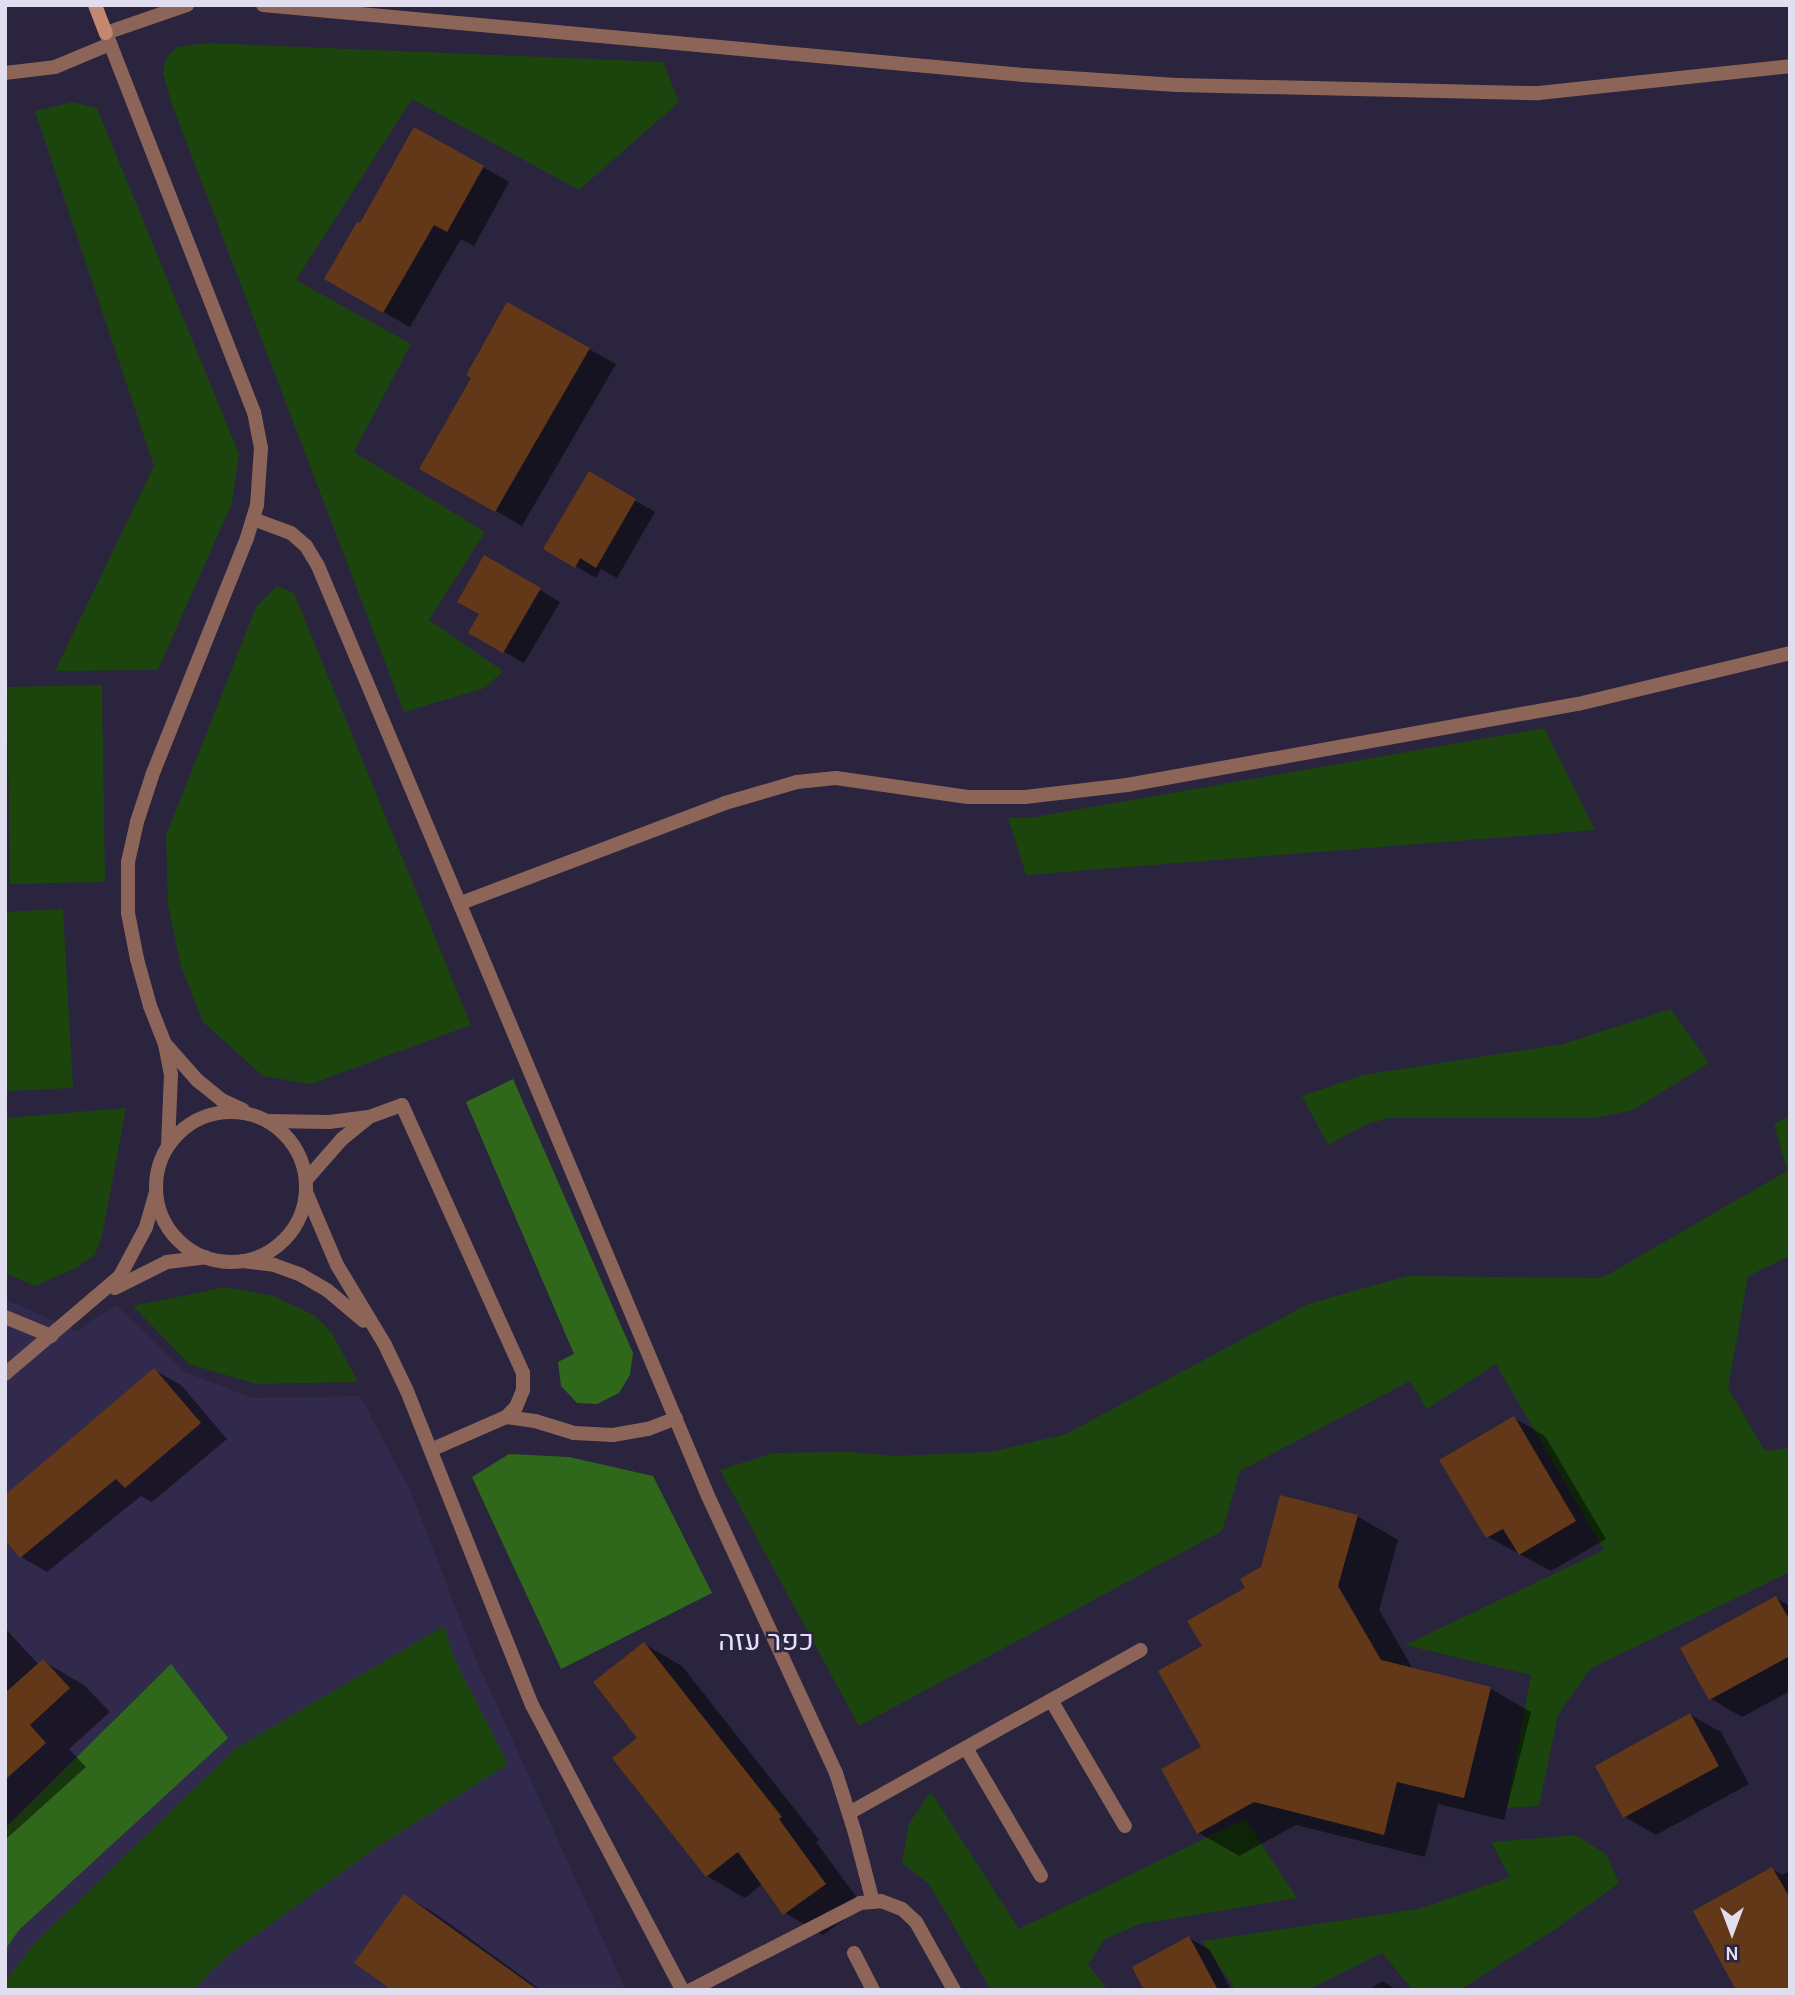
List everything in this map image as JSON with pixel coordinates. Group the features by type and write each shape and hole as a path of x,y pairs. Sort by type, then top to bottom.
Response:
{"main road":[{"path":"94,5 108,38"}],"street":[{"path":"5,73 55,67 108,38 187,5"},
{"path":"263,5 1023,75 1177,85 1539,93 1790,66"},
{"path":"5,1374 99,1297 120,1276 133,1256 156,1192 158,1167 168,1145 172,1106 165,1044 150,1006 128,913 128,862 152,776 253,519 261,476 261,448 254,412 108,38"},
{"path":"253,519 291,533 306,546 318,566 676,1418 836,1773 873,1902"},
{"path":"461,902 725,803 797,782 836,778 968,797 1025,797 1127,785 1578,704 1790,653"},
{"path":"165,1044 197,1080 222,1100 261,1118 282,1132 294,1146 302,1162 306,1186 337,1265 407,1391 502,1636 532,1705 682,1990"},
{"path":"168,1145 185,1127 207,1116 231,1111 261,1118 329,1122 369,1117 402,1105 523,1373 523,1390 516,1408 506,1417 431,1450"},
{"path":"243,1261 267,1252 286,1238 300,1217 306,1186 342,1139 369,1117"},
{"path":"156,1192 161,1213 171,1232 187,1247 206,1257"},
{"path":"99,1297 167,1262 206,1257 243,1261 274,1265 301,1275 327,1290 376,1331"},
{"path":"5,1317 51,1336"},
{"path":"506,1417 574,1433 613,1435 648,1429 676,1418"},
{"path":"849,1813 1142,1650"},
{"path":"1051,1700 1125,1826"},
{"path":"966,1748 1041,1876"},
{"path":"691,1990 860,1903 881,1901 902,1909 916,1922 954,1990"},
{"path":"854,1953 873,1990"}],"shaded area":[{"path":"5,1299 77,1331 116,1305 185,1372 252,1398 360,1396 411,1492 474,1655 626,1990 5,1990"}],"green space":[{"path":"207,43 663,62 679,102 579,190 412,99 296,280 411,344 354,452 485,532 429,620 503,671 485,688 404,712 171,102 163,73 166,58 177,47"},
{"path":"73,102 97,108 239,454 232,503 158,670 55,671 154,466 35,111"},
{"path":"277,586 294,593 471,1025 311,1084 263,1076 203,1022 181,966 168,905 166,836 256,607"},
{"path":"102,685 105,882 10,884 7,687"},
{"path":"1544,728 1595,830 1026,875 1008,818 1029,818"},
{"path":"63,909 73,1088 5,1091 5,912"},
{"path":"1671,1009 1709,1063 1633,1110 1595,1118 1389,1118 1367,1124 1328,1145 1302,1096 1363,1075 1563,1044"},
{"path":"513,1079 633,1353 630,1375 619,1393 597,1404 577,1403 561,1386 558,1362 574,1354 466,1102"},
{"path":"126,1108 102,1236 95,1255 76,1268 35,1286 5,1273 5,1118"},
{"path":"1790,1115 1790,1256 1748,1276 1728,1388 1765,1451 1790,1448 1790,1572 1590,1669 1558,1715 1539,1806 1507,1808 1531,1675 1405,1645 1604,1550 1496,1364 1427,1409 1410,1381 1240,1471 1222,1531 859,1726 720,1470 773,1453 852,1452 893,1456 991,1452 1066,1434 1308,1304 1407,1276 1602,1278 1787,1171 1774,1124"},
{"path":"225,1287 273,1296 314,1315 332,1333 358,1382 256,1384 189,1364 133,1306"},
{"path":"509,1454 569,1457 653,1476 712,1593 561,1669 472,1477"},
{"path":"444,1626 455,1660 508,1764 376,1848 227,1956 193,1990 5,1990 5,1982 33,1945 235,1749"},
{"path":"171,1664 228,1738 19,1930 5,1950 5,1828"},
{"path":"931,1792 1019,1929 1245,1819 1297,1898 1140,1924 1105,1939 1088,1965 1108,1990 991,1990 929,1884 902,1863 909,1823"},
{"path":"1576,1835 1607,1855 1619,1883 1557,1928 1460,1990 1413,1990 1382,1953 1307,1990 1236,1990 1202,1941 1419,1909 1510,1877 1491,1842"}],"building":[{"path":"414,127 484,166 447,232 434,225 383,313 324,279 357,222 360,223"},
{"path":"507,302 590,348 495,512 419,469 471,378 466,375"},
{"path":"589,471 636,499 596,568 580,558 575,568 543,549"},
{"path":"484,555 541,588 503,653 468,633 479,614 457,602"},
{"path":"154,1368 201,1423 125,1488 116,1479 20,1558 5,1540 5,1495"},
{"path":"1514,1416 1576,1521 1519,1555 1503,1529 1486,1538 1439,1460"},
{"path":"1280,1495 1358,1515 1338,1586 1381,1660 1491,1687 1464,1798 1397,1782 1384,1835 1254,1802 1197,1834 1161,1769 1201,1747 1158,1671 1202,1646 1187,1621 1245,1588 1240,1579 1261,1567"},
{"path":"1776,1596 1790,1621 1790,1656 1709,1700 1680,1648"},
{"path":"644,1642 782,1817 779,1819 826,1884 783,1915 738,1852 706,1877 612,1758 637,1738 593,1682"},
{"path":"43,1659 70,1688 30,1725 46,1743 5,1780 5,1693"},
{"path":"1690,1713 1719,1766 1623,1818 1595,1766"},
{"path":"1772,1867 1790,1898 1790,1990 1736,1990 1693,1911"},
{"path":"404,1894 538,1990 392,1990 354,1963"},
{"path":"1189,1936 1218,1990 1144,1990 1132,1967"}],"district":[{"name":"כפר עזה","path":"766,1641"}]}
